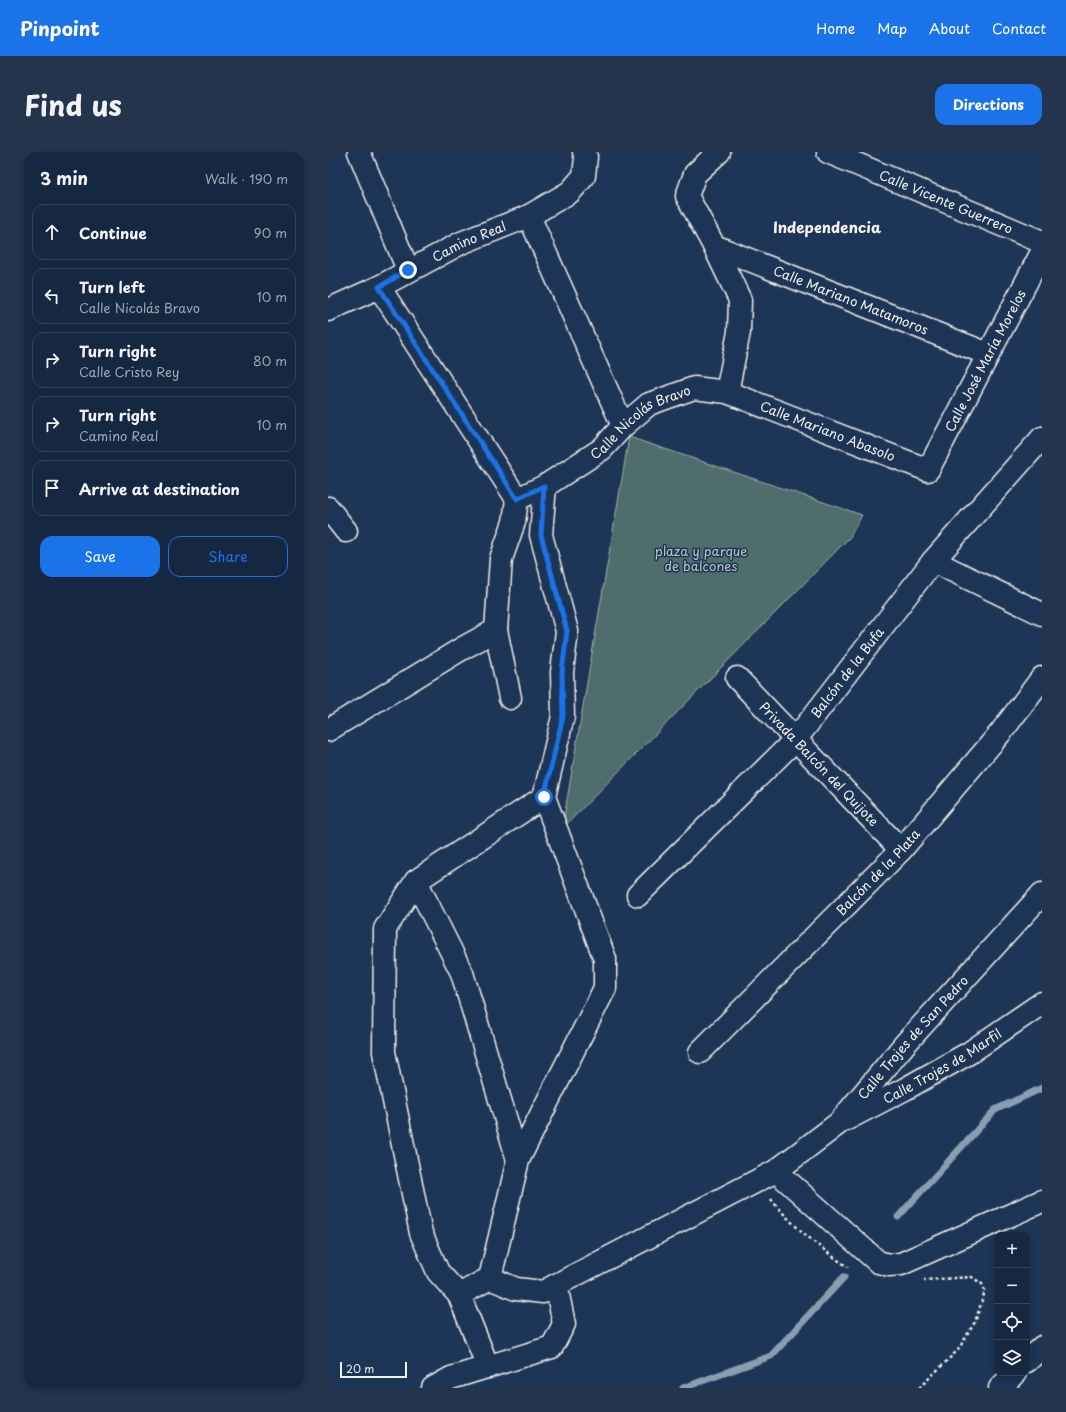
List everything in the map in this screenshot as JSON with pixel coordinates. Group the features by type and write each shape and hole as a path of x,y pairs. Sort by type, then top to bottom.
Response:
{"street":[{"path":"359,152 408,270"},
{"name":"Camino Real","path":"328,310 379,287 461,242 529,216 570,192 584,176 586,157 584,152"},
{"path":"719,152 695,174 687,196 714,246 740,300 739,332 727,392"},
{"name":"Calle Vicente Guerrero","path":"828,152 1042,242"},
{"path":"529,216 623,426"},
{"name":"Calle Mariano Matamoros","path":"714,246 988,354"},
{"name":"Calle José María Morelos","path":"928,470 1042,252"},
{"path":"379,287 517,499 514,522 500,559 496,630 510,698"},
{"name":"Calle Nicolás Bravo","path":"517,499 544,486 602,449 623,426 649,404 694,388 727,392"},
{"name":"Calle Mariano Abasolo","path":"727,392 928,470"},
{"name":"Balcón de la Bufa","path":"638,894 796,739 933,561 1042,438"},
{"path":"459,1295 490,1278 518,1160 605,988 605,959 544,797 563,716 562,672 567,631 541,535 544,486"},
{"path":"328,508 346,531"},
{"path":"933,561 1042,614"},
{"path":"328,730 463,648 496,630"},
{"name":"Privada Balcón del Quijote","path":"737,678 901,850"},
{"name":"Balcón de la Plata","path":"700,1052 901,850 1002,731 1042,678"},
{"path":"488,1366 459,1295 438,1272 420,1233 384,1052 385,929 416,881 544,797"},
{"path":"416,881 462,973 518,1160"},
{"name":"Calle Trojes de San Pedro","path":"490,1278 516,1289 543,1292 766,1176 839,1123 905,1044 1042,894"},
{"name":"Calle Trojes de Marfil","path":"839,1123 905,1089 969,1053 1042,1003"},
{"path":"766,1176 878,1262 889,1265 901,1264 1042,1201"},
{"path":"433,1388 451,1378 552,1347 564,1324 556,1285"},
{"path":"1030,1358 1042,1347"},
{"path":"1000,1388 1012,1376"}],"path":[{"path":"766,1176 779,1209 833,1257"},
{"path":"917,1280 972,1277 982,1284 985,1291 974,1322 958,1350 919,1388"}],"green space":[{"name":"plaza y parque de balcones","path":"629,437 862,515 850,537 562,829"}],"waterway":[{"path":"898,1217 995,1110 1042,1088"},
{"path":"683,1388 771,1356 844,1277"}],"district":[{"name":"Independencia","path":"827,228"}],"route":[{"path":"408,270 379,287 517,499 544,486 541,535 567,631 562,672 563,716 544,797"}]}
